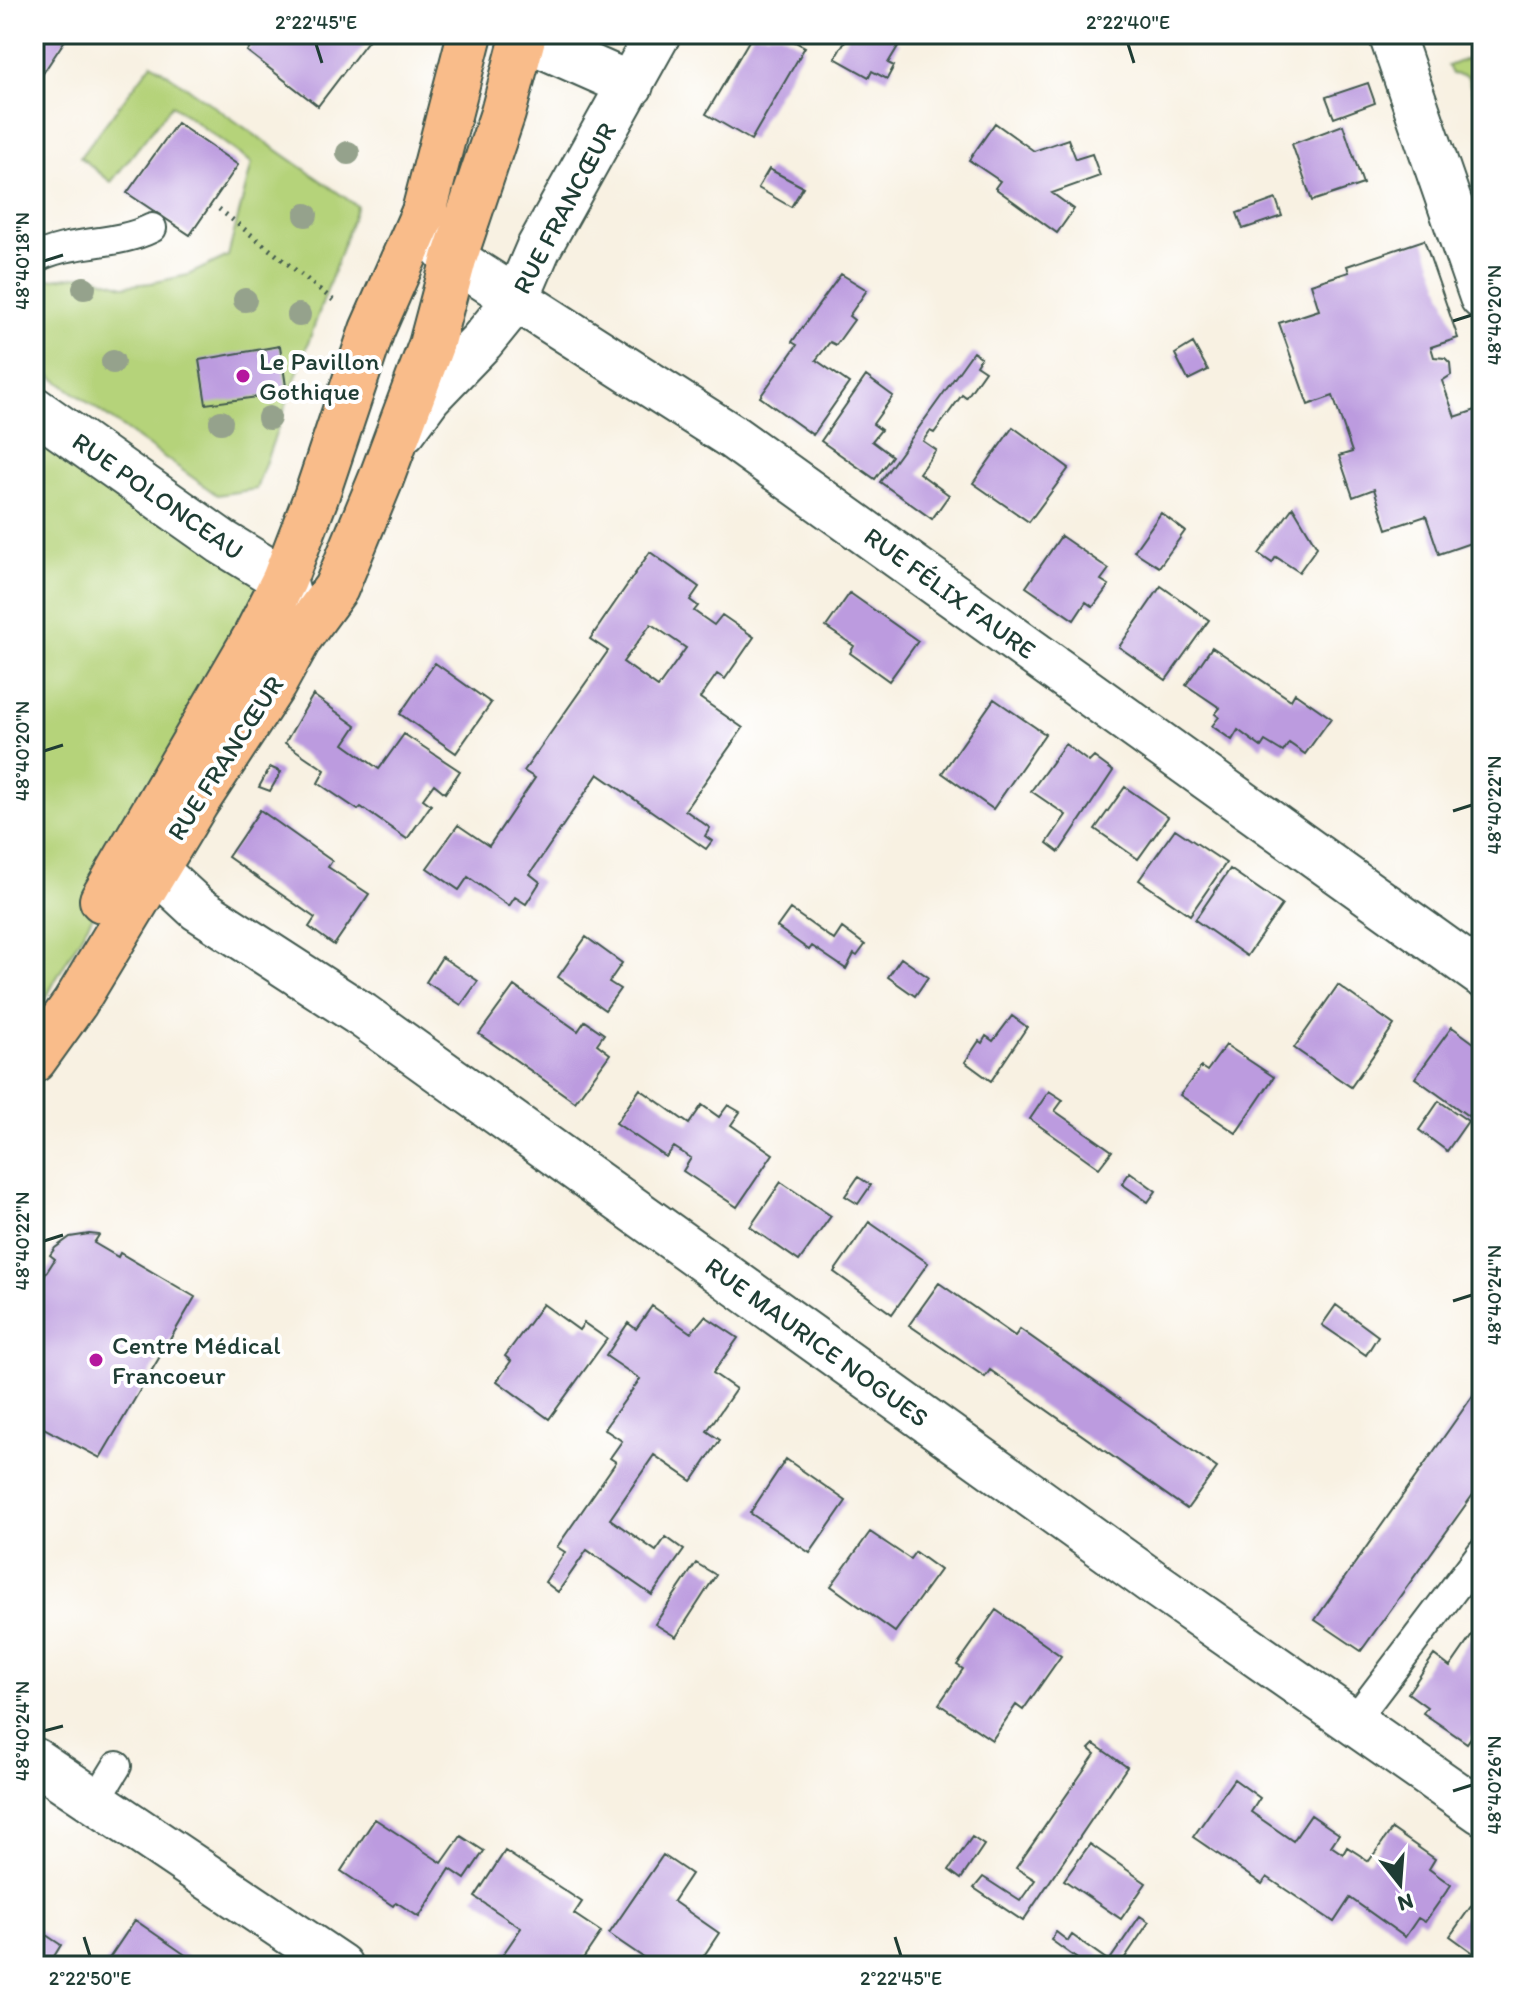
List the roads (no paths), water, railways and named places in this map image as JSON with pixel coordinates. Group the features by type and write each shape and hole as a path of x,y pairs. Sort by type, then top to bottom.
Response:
{"main road":[{"name":"RUE FRANCŒUR","path":"34,1021 255,637 284,580 316,497 372,330 424,212 470,34"},
{"name":"RUE FRANCŒUR","path":"34,1060 75,1003 155,869 274,684 300,637 336,588 431,345 454,259 526,34"}],"street":[{"path":"526,34 536,43 631,85"},
{"name":"RUE FRANCŒUR","path":"393,445 429,396 482,341 517,298 538,249 658,34"},
{"path":"1391,34 1473,248 1482,297"},
{"name":"RUE FÉLIX FAURE","path":"424,212 444,249 454,259 731,436 1482,975"},
{"name":"RUE POLONCEAU","path":"34,409 222,542 284,580"},
{"path":"284,580 300,637"},
{"name":"RUE MAURICE NOGUES","path":"155,869 197,908 362,1015 1138,1572 1482,1812"},
{"path":"34,1760 106,1784 340,1966"}],"lane":[{"path":"34,259 73,246 134,238 152,228"},
{"path":"1353,1722 1482,1552"}],"place":[{"name":"Le Pavillon Gothique","path":"243,376"},
{"name":"Centre Médical Francoeur","path":"96,1360"}]}
